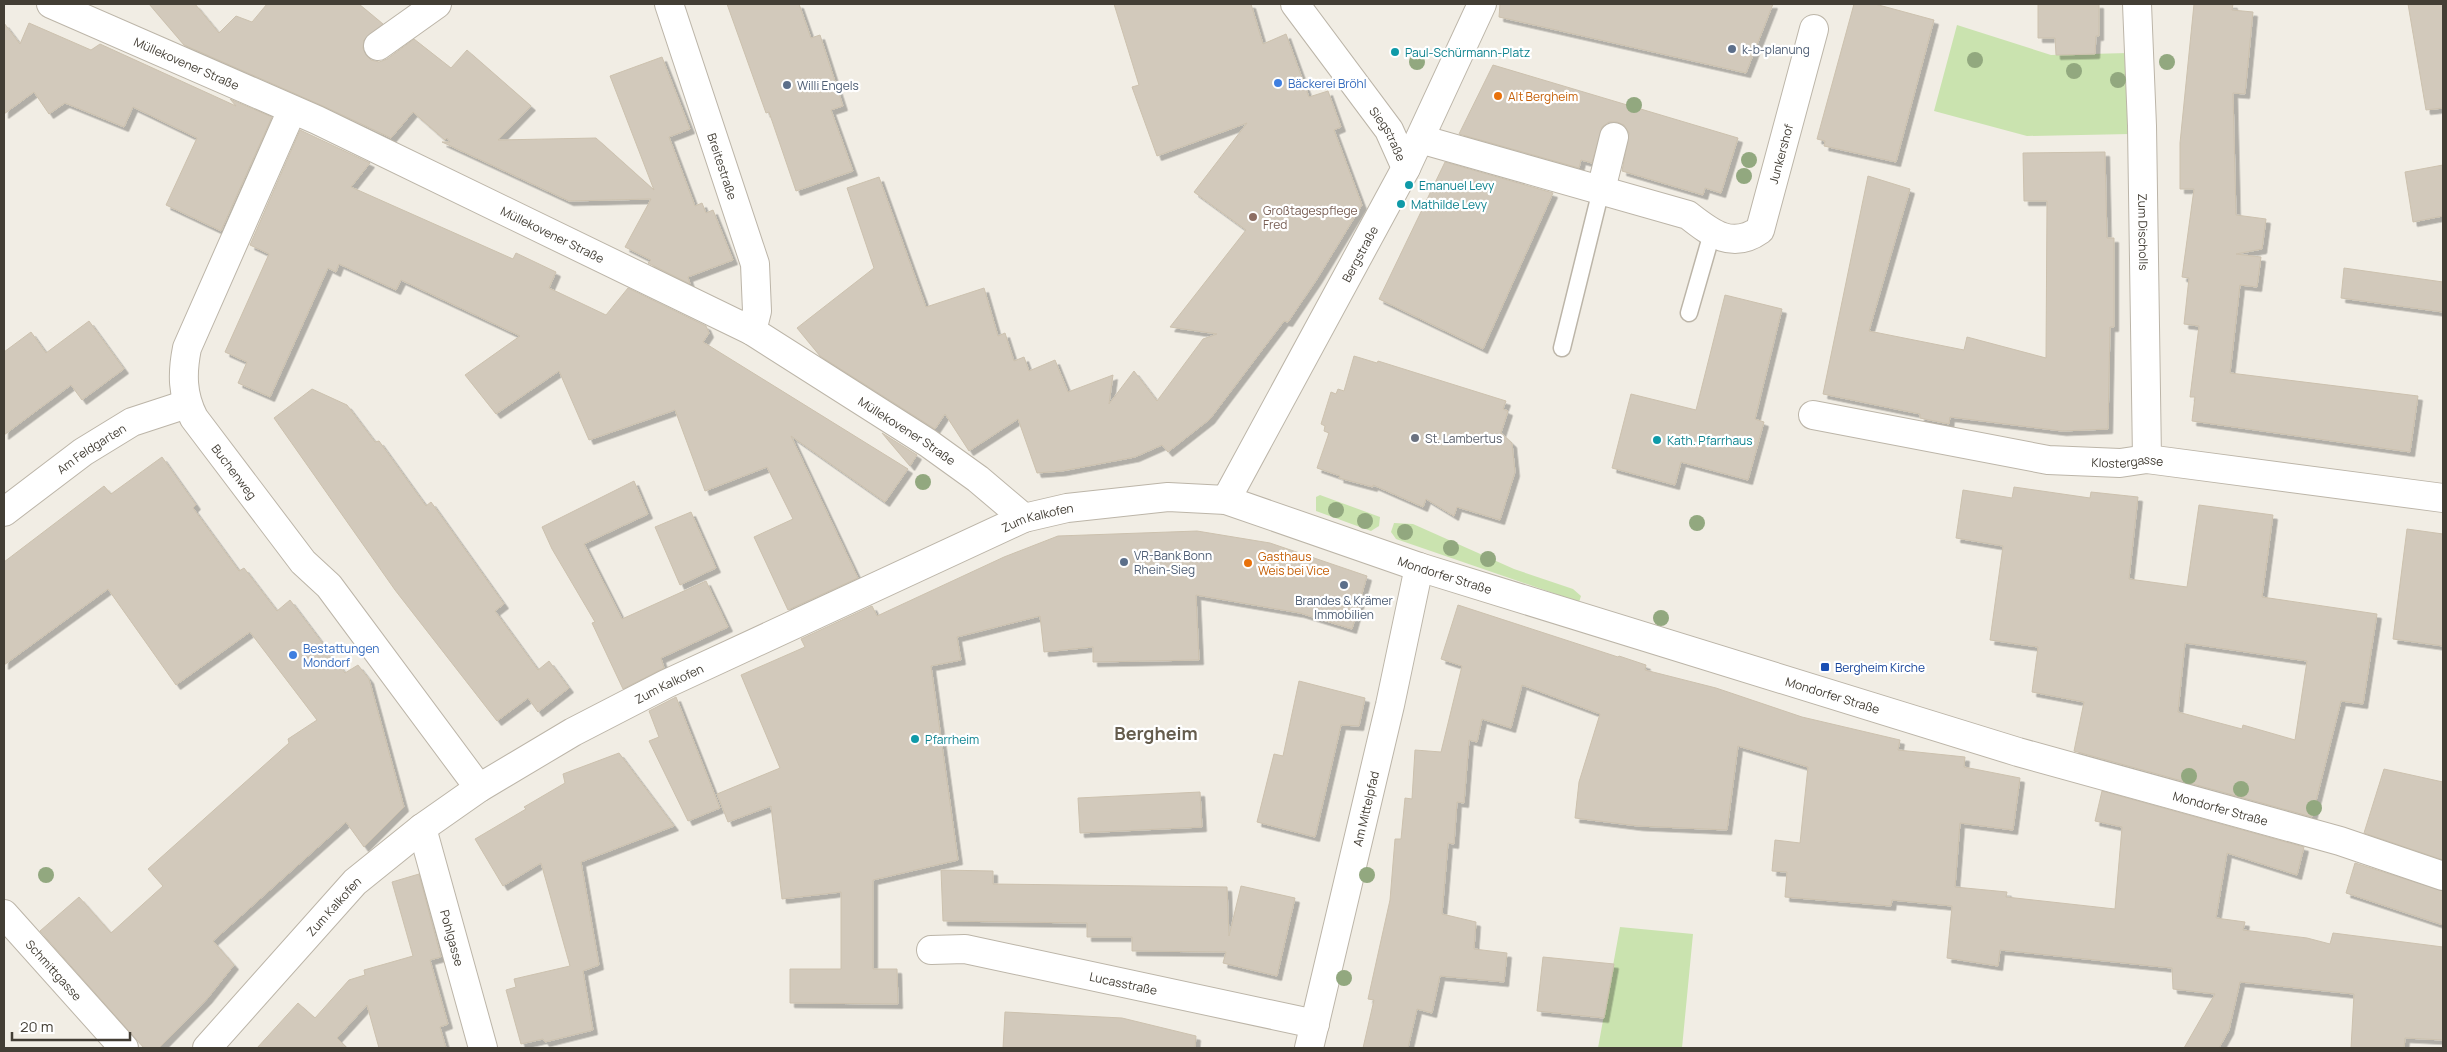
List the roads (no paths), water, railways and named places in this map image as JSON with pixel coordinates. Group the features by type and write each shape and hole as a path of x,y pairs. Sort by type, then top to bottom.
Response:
{"street":[{"name":"Müllekovener Straße","path":"51,4 292,110 752,331 928,443 978,479 1024,518"},
{"path":"378,46 437,4"},
{"name":"Breitestraße","path":"669,4 753,255 758,288 757,311 752,331"},
{"name":"Siegstraße","path":"1295,4 1389,130 1406,168"},
{"name":"Bergstraße","path":"1226,500 1406,168 1482,4"},
{"name":"Zum Discholls","path":"2137,4 2142,126 2148,459"},
{"name":"Junkershof","path":"1420,139 1688,215 1712,233 1741,239 1751,236 1760,230 1814,29"},
{"name":"Buchenweg","path":"292,110 187,348 182,372 187,404 194,418 297,554 329,586 480,788"},
{"path":"1601,190 1614,137"},
{"name":"Am Feldgarten","path":"4,512 84,452 132,422 187,404"},
{"name":"Klostergasse","path":"1812,416 2048,460 2120,463 2148,459 2443,498"},
{"name":"Zum Kalkofen","path":"207,1048 355,882 422,828 480,788 573,732 666,684 1024,518 1067,508 1168,497 1226,500"},
{"name":"Mondorfer Straße","path":"1226,500 1419,567 2018,752 2340,841 2443,876"},
{"name":"Am Mittelpfad","path":"1312,1036 1390,705 1419,567"},
{"name":"Pohlgasse","path":"422,828 483,1048"},
{"name":"Schmittgasse","path":"4,914 124,1048"},
{"name":"Lucasstraße","path":"931,950 965,949 1312,1036"}],"lane":[{"path":"1562,348 1601,190"},
{"path":"1689,313 1712,233"}],"place":[{"name":"k-b-planung","path":"1732,49"},
{"name":"Paul-Schürmann-Platz","path":"1395,52"},
{"name":"Bäckerei Bröhl","path":"1278,83"},
{"name":"Willi Engels","path":"787,85"},
{"name":"Alt Bergheim","path":"1498,96"},
{"name":"Emanuel Levy","path":"1409,185"},
{"name":"Mathilde Levy","path":"1401,204"},
{"name":"Großtagespflege Fred","path":"1253,217"},
{"name":"St. Lambertus","path":"1415,438"},
{"name":"Kath. Pfarrhaus","path":"1657,440"},
{"name":"VR-Bank Bonn Rhein-Sieg","path":"1124,562"},
{"name":"Gasthaus Weis bei Vice","path":"1248,563"},
{"name":"Brandes & Krämer Immobilien","path":"1344,585"},
{"name":"Bestattungen Mondorf","path":"293,655"},
{"name":"Bergheim Kirche","path":"1825,667"},
{"name":"Pfarrheim","path":"915,739"}],"district":[{"name":"Bergheim","path":"1156,733"}]}
